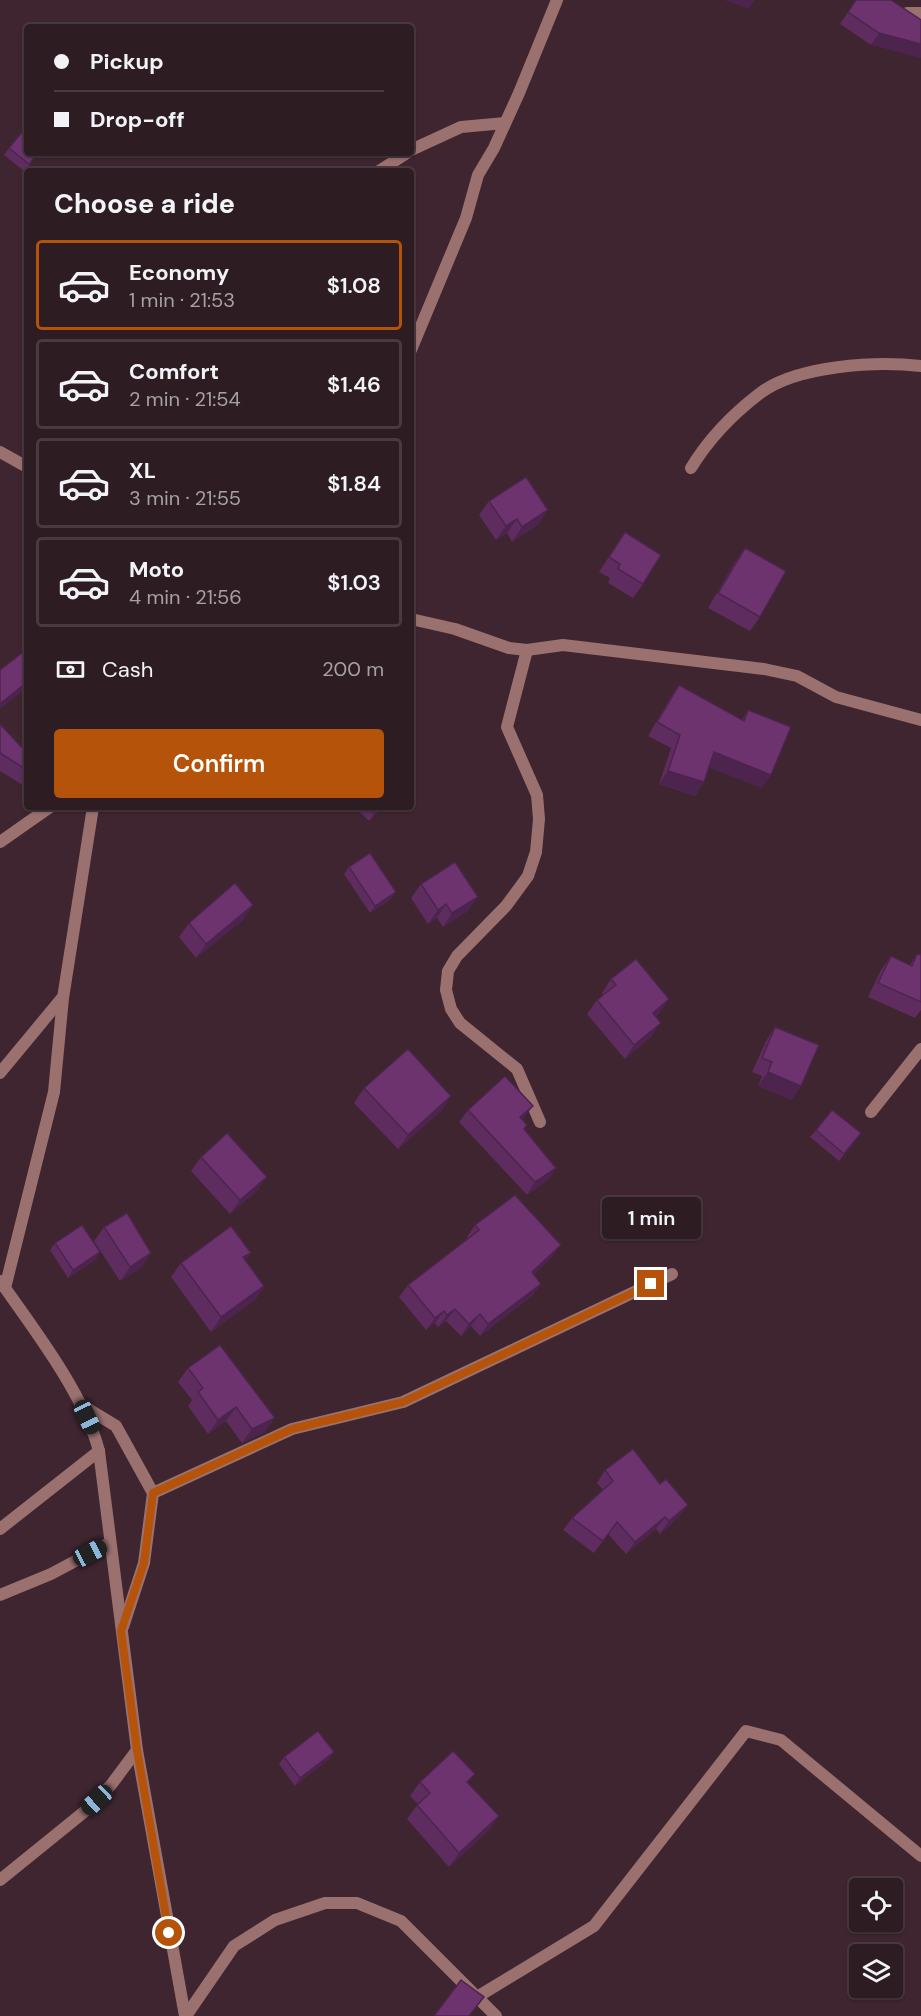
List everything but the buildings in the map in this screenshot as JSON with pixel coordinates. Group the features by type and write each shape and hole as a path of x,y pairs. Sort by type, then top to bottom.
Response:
{"street":[{"path":"414,336 466,218 478,175 505,123 557,0"},
{"path":"907,13 921,13"},
{"path":"414,149 461,127 505,123"},
{"path":"384,168 402,156"},
{"path":"691,468 706,444 761,393 788,380 866,363 921,366"},
{"path":"0,452 24,465"},
{"path":"414,621 455,629 509,648 527,650 563,645 764,669 797,676 836,697 921,720"},
{"path":"527,650 507,727 537,795 539,819 536,852 528,876 506,906 452,963 447,971 446,990 451,1009 460,1023 517,1069 540,1122"},
{"path":"0,842 46,810"},
{"path":"93,810 63,998 54,1092 3,1285 82,1405 93,1428 99,1451 137,1750 161,1897 185,2016"},
{"path":"0,1073 63,998"},
{"path":"871,1112 921,1049"},
{"path":"153,1493 292,1429 403,1402 672,1274"},
{"path":"82,1405 116,1426 153,1493 144,1563 121,1631"},
{"path":"0,1529 99,1451"},
{"path":"0,1595 51,1574 109,1542"},
{"path":"477,1997 594,1926 746,1731 781,1740 921,1856"},
{"path":"0,1880 91,1806 111,1785 137,1750"},
{"path":"185,2016 234,1946 275,1920 325,1903 357,1903 401,1921 496,2016"}],"route":[{"path":"169,1933 161,1897 142,1768 137,1750 121,1631 144,1563 153,1493 292,1429 403,1402 651,1284"}]}
